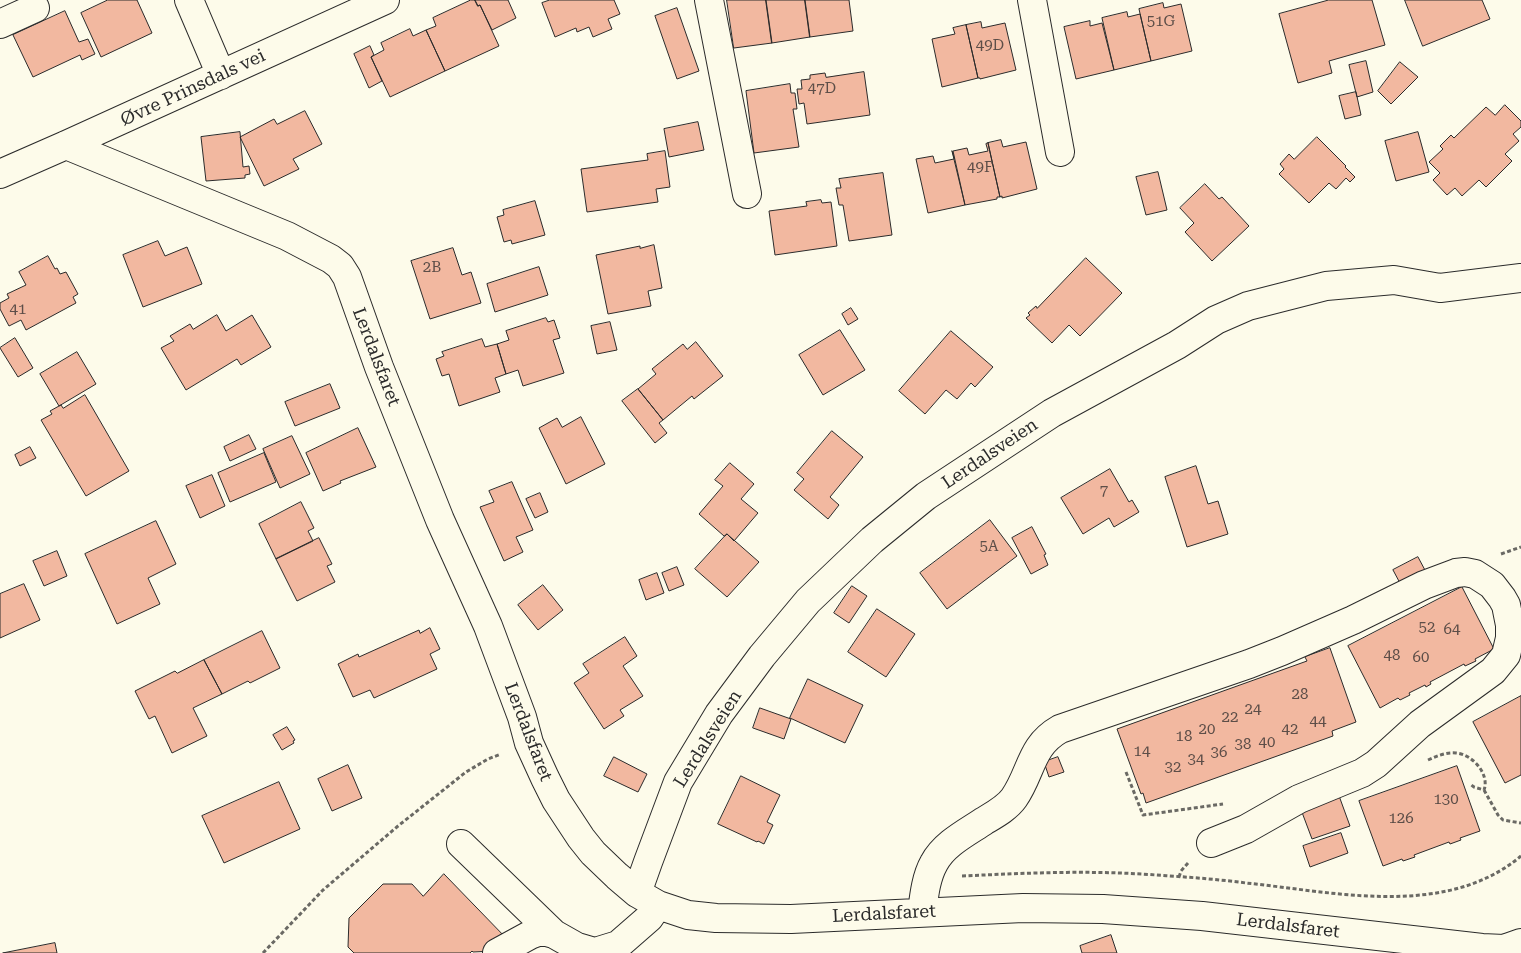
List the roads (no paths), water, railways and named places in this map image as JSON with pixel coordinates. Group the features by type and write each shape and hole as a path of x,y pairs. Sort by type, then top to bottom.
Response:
{"street":[{"path":"189,0 221,75"},
{"name":"Øvre Prinsdals vei","path":"0,174 385,0"},
{"path":"709,0 747,194"},
{"path":"1032,0 1060,152"},
{"path":"0,24 35,8"},
{"name":"Lerdalsfaret","path":"66,145 287,236 331,259 340,266 347,276 373,351 440,520 488,626 522,717 529,743 556,800 593,853 617,876 648,899 688,915 716,918 791,919 1032,908 1155,912 1419,941 1510,948"},
{"name":"Lerdalsveien","path":"648,899 648,862 678,782 720,714 762,656 808,601 872,540 926,496 1052,413 1177,345 1216,320 1248,306 1326,286 1394,280 1440,288 1521,278"},
{"path":"922,912 928,878 933,864 942,851 1000,811 1014,798 1038,747 1060,728 1274,654 1317,637 1424,585 1456,573 1476,574 1492,585 1506,606 1510,632 1506,655 1494,671 1420,724 1376,764 1362,773 1299,799 1246,829 1211,843"},
{"path":"462,844 554,934"},
{"path":"497,953 538,932 554,934 577,947 593,953 618,945 649,918 648,899"}]}
